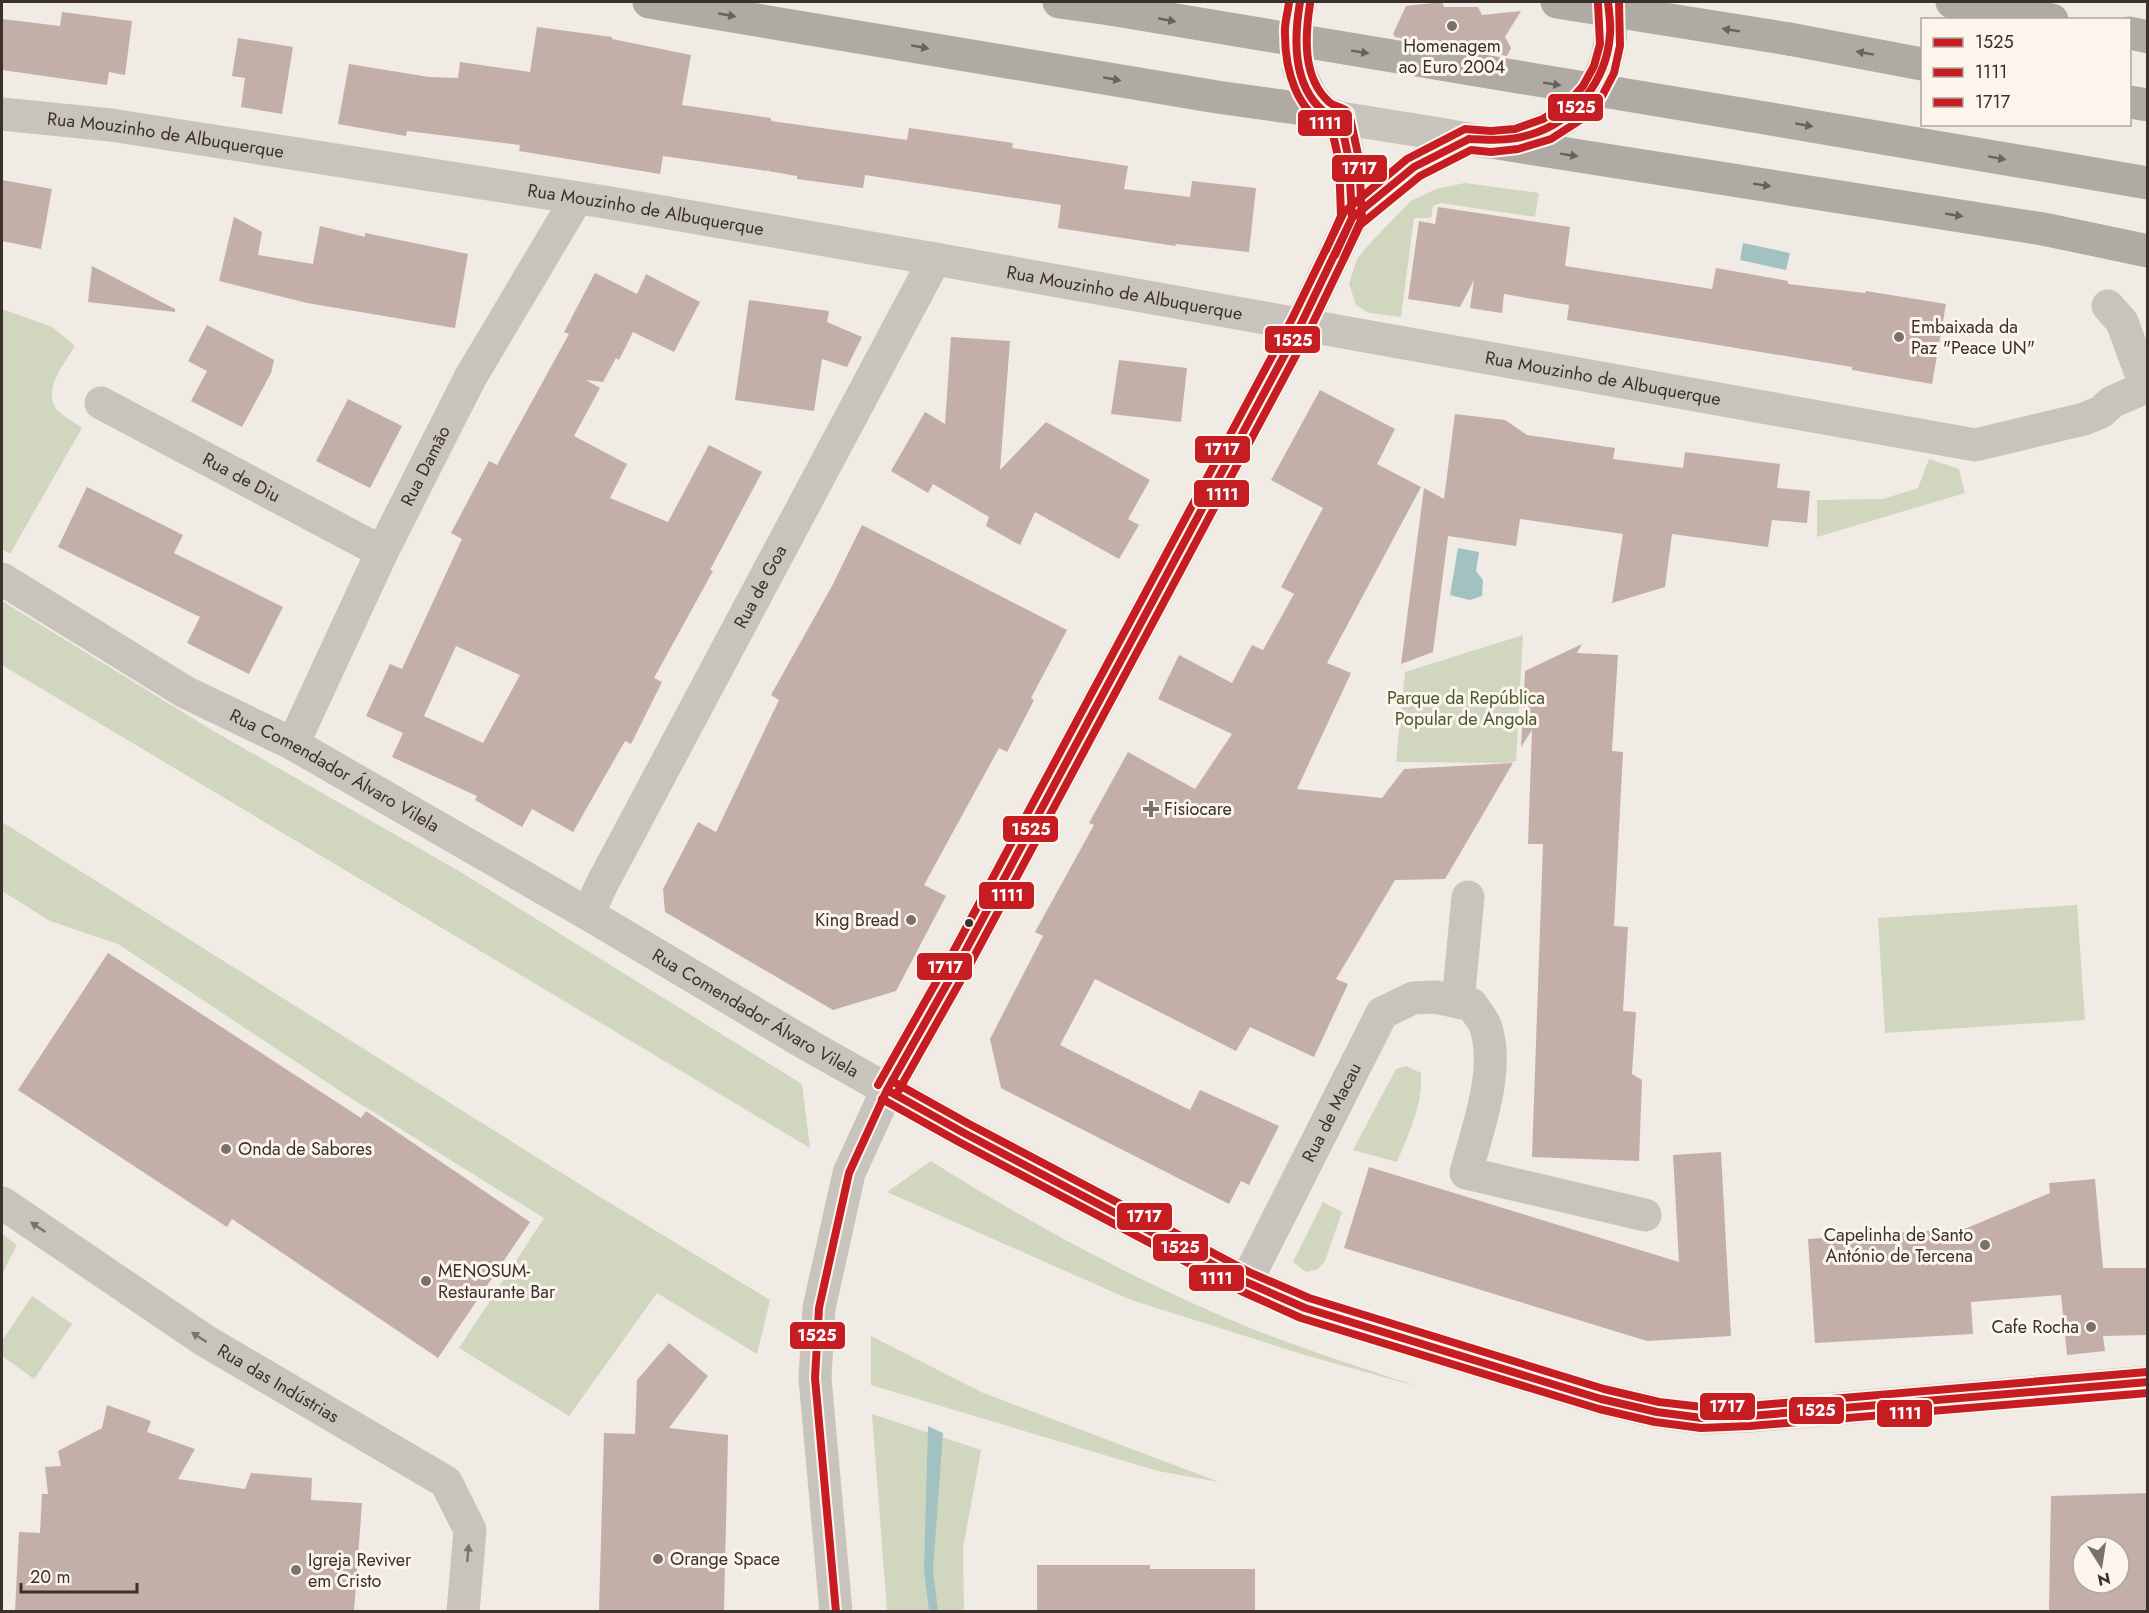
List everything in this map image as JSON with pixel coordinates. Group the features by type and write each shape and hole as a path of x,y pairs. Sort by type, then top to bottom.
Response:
{"highway":[{"path":"649,2 1332,115"},
{"path":"1059,2 2148,183"},
{"path":"1557,2 1789,39 1921,64"},
{"path":"1952,2 2041,18"},
{"path":"2131,33 2148,37"},
{"path":"2131,102 2148,105"},
{"path":"1480,140 2031,227 2148,251"}],"street":[{"path":"1300,2 1295,33 1299,70 1310,95 1332,115 1349,160 1352,218"},
{"path":"1332,115 1480,140 1517,139 1548,129 1574,112 1592,92 1604,70 1610,45 1608,2"},
{"name":"Rua Mouzinho de Albuquerque","path":"2,114 111,125 577,198 935,259 1975,445 2084,419 2101,412 2112,402 2146,387 2122,322 2108,306"},
{"path":"836,1611 815,1378 819,1308 849,1173 887,1090 960,961 1301,324 1352,218 1414,167 1480,140"},
{"name":"Rua Damão","path":"293,744 382,552 470,378 577,198"},
{"name":"Rua de Goa","path":"588,914 935,259"},
{"name":"Rua de Diu","path":"101,403 382,552"},
{"name":"Rua Comendador Álvaro Vilela","path":"2,579 185,692 293,744 887,1090 1246,1282 1305,1308 1601,1400 1657,1412 1702,1418 2148,1382"},
{"path":"1468,897 1458,1002 1472,1005 1486,1027 1491,1060 1485,1100 1466,1173 1645,1215"},
{"name":"Rua de Macau","path":"1246,1282 1382,1013 1413,998 1435,997 1458,1002"},
{"name":"Rua das Indústrias","path":"2,1203 204,1340 446,1482 470,1530 463,1611"}],"green space":[{"path":"1465,183 1539,193 1535,217 1441,203 1433,206 1431,218 1414,218 1401,317 1369,313 1356,305 1349,284 1357,259 1372,241 1411,201 1436,189"},
{"path":"2,309 52,327 75,346 57,375 52,399 60,413 82,428 10,554 2,549"},
{"path":"1929,459 1959,469 1965,493 1817,537 1817,500 1883,499 1918,488"},
{"path":"2,601 215,732 459,871 802,1084 810,1148 2,665"},
{"name":"Parque da República Popular de Angola","path":"1523,635 1516,761 1509,763 1396,762 1405,672"},
{"path":"2,822 600,1197 770,1300 757,1354 657,1293 569,1416 459,1348 544,1218 346,1095 118,944 50,921 2,891"},
{"path":"2077,905 2085,1020 1885,1033 1878,918"},
{"path":"1406,1066 1421,1073 1420,1096 1414,1119 1397,1162 1353,1150 1396,1069"},
{"path":"931,1161 1053,1233 1181,1298 1268,1335 1419,1387 1308,1356 1131,1300 887,1192"},
{"path":"1323,1202 1342,1212 1325,1261 1318,1269 1306,1272 1293,1262"},
{"path":"2,1234 17,1245 2,1274"},
{"path":"32,1296 72,1324 34,1379 2,1356 2,1341"},
{"path":"871,1336 981,1392 1219,1482 1158,1471 871,1385"},
{"path":"872,1414 981,1450 963,1548 964,1611 887,1611"}],"water":[{"path":"1743,243 1790,253 1786,270 1740,260"},
{"path":"1458,548 1479,552 1476,571 1483,580 1482,596 1470,600 1450,595"},
{"path":"928,1426 943,1433 933,1570 938,1611 929,1611 924,1570"}],"building":[{"path":"1442,2 1444,7 1478,7 1482,15 1521,11 1505,37 1511,48 1507,56 1395,37 1393,34 1406,6"},
{"path":"62,12 132,21 125,75 109,72 107,85 2,70 2,19 60,26"},
{"path":"537,27 612,37 612,39 691,55 682,105 771,118 771,121 907,140 909,128 1013,143 1012,148 1128,166 1124,189 1190,197 1192,181 1256,188 1249,252 1176,244 1175,246 1058,228 1061,205 865,175 863,188 797,179 797,176 768,171 769,168 767,171 663,156 660,174 519,151 520,145 407,131 406,136 338,124 349,64 429,77 458,78 460,62 530,72"},
{"path":"238,38 293,47 282,114 241,107 245,78 232,76"},
{"path":"2,180 52,189 41,249 2,241"},
{"path":"1438,207 1570,227 1565,266 1712,289 1716,268 1788,281 1788,284 1865,293 1866,291 1946,304 1932,384 1852,370 1852,367 1567,320 1569,305 1504,294 1502,313 1470,308 1474,280 1460,307 1408,299 1419,221 1435,224"},
{"path":"234,217 262,232 258,255 313,264 320,226 365,237 365,233 468,254 455,328 307,303 219,281"},
{"path":"92,266 175,309 175,312 88,302"},
{"path":"595,273 637,294 646,274 700,302 674,352 633,332 619,360 616,358 603,382 586,380 600,388 574,436 627,464 610,498 668,522 709,445 762,472 710,570 713,571 654,678 662,682 631,744 625,741 573,832 532,809 522,827 475,800 477,796 392,757 403,733 366,716 390,664 402,669 462,539 451,533 489,461 497,465 569,334 564,332","holes":["456,646 520,675 483,743 424,716"]},
{"path":"749,300 829,311 827,322 862,337 847,367 822,359 814,411 735,400"},
{"path":"207,325 274,360 271,373 242,427 191,401 207,371 188,361"},
{"path":"951,337 1010,341 1000,470 1046,422 1150,480 1128,519 1139,525 1119,559 1035,512 1020,545 986,526 989,517 933,484 928,493 891,471 925,412 945,424"},
{"path":"1119,360 1187,368 1181,422 1111,414"},
{"path":"1320,390 1395,429 1377,464 1421,487 1327,663 1351,673 1297,789 1382,798 1404,769 1513,763 1445,879 1395,880 1336,979 1348,984 1314,1057 1250,1027 1236,1051 1095,979 1060,1045 1190,1110 1200,1090 1279,1126 1249,1185 1241,1181 1229,1204 1001,1088 990,1039 1043,936 1035,932 1094,825 1089,823 1128,752 1195,789 1232,734 1158,699 1179,655 1232,683 1252,645 1263,650 1294,594 1281,587 1323,508 1271,480"},
{"path":"348,399 402,426 370,488 316,461"},
{"path":"1455,414 1505,420 1527,435 1615,448 1613,459 1683,468 1685,452 1780,464 1777,488 1810,491 1807,523 1772,520 1768,547 1672,534 1665,587 1612,603 1623,534 1520,519 1516,546 1448,536 1433,652 1401,664 1424,488 1444,499"},
{"path":"87,487 183,535 174,553 283,607 249,674 187,643 200,617 58,547"},
{"path":"862,525 1067,630 1031,698 1034,700 1007,752 999,748 924,885 946,896 896,991 833,1010 665,912 663,889 698,822 716,832 779,700 771,695 832,586"},
{"path":"1582,644 1577,653 1618,655 1612,751 1623,752 1614,926 1628,927 1623,1011 1636,1012 1632,1074 1642,1080 1639,1161 1532,1157 1543,844 1528,844 1532,730 1521,747 1525,671"},
{"path":"108,953 361,1118 366,1111 530,1222 438,1358 232,1219 227,1227 18,1090"},
{"path":"1721,1152 1731,1336 1647,1341 1344,1248 1369,1167 1679,1262 1673,1155"},
{"path":"2095,1179 2103,1268 2148,1268 2148,1335 2103,1336 2105,1351 2067,1355 2061,1295 1971,1302 1973,1334 1815,1343 1808,1239 1967,1228 2050,1193 2049,1183"},
{"path":"669,1343 708,1376 669,1428 728,1435 724,1611 599,1611 604,1433 635,1434 637,1380"},
{"path":"107,1405 151,1421 147,1432 195,1449 178,1479 245,1489 251,1473 312,1478 311,1500 362,1503 354,1611 15,1611 19,1532 40,1533 42,1494 48,1494 45,1467 61,1466 58,1451 102,1428"},
{"path":"2148,1493 2148,1611 2049,1610 2051,1496"},
{"path":"1037,1565 1150,1565 1150,1569 1255,1569 1255,1611 1037,1611"}],"transit line":[{"name":"1111","path":"1289,2 1285,30 1290,75 1301,100 1309,111 1319,120 1331,126 1339,161 1341,216 1326,250"},
{"name":"1525","path":"1300,2 1296,45 1305,88 1323,111 1340,118"},
{"name":"1525","path":"1469,139 1492,140 1522,137 1545,129 1574,110 1595,83 1608,51 1610,34 1608,2"},
{"name":"1111","path":"896,1095 969,966 1310,329 1360,225 1420,176 1471,150 1491,152 1518,149 1551,139 1582,119 1601,98 1614,73 1620,46 1619,2"},
{"name":"1717","path":"1310,4 1307,42 1314,81 1329,102 1349,113 1359,159 1362,218 1344,258"},
{"name":"1717","path":"878,1085 951,956 1292,319 1344,212 1407,159 1465,129 1491,131 1515,129 1543,119 1567,104 1583,86 1594,66 1600,44 1598,4"},
{"name":"1525","path":"1335,255 1352,218 1349,160 1340,118"},
{"name":"1525","path":"836,1612 815,1378 819,1308 849,1173 887,1090 960,961 1301,324 1352,218 1414,167 1469,139"},
{"name":"1717","path":"892,1081 1251,1273 1309,1298 1604,1389 1659,1402 1702,1407 1749,1406 2147,1372"},
{"name":"1525","path":"887,1090 1246,1282 1305,1308 1601,1399 1657,1412 1702,1418 1750,1416 2148,1382"},
{"name":"1111","path":"882,1099 1241,1291 1301,1318 1599,1409 1655,1422 1701,1428 1750,1426 2148,1393"}],"place":[{"name":"Homenagem ao Euro 2004","path":"1452,26"},
{"name":"Embaixada da Paz \"Peace UN\"","path":"1899,337"},
{"name":"Fisiocare","path":"1151,809"},
{"name":"King Bread","path":"911,920"},
{"name":"Onda de Sabores","path":"226,1149"},
{"name":"Capelinha de Santo António de Tercena","path":"1985,1245"},
{"name":"MENOSUM- Restaurante Bar","path":"426,1281"},
{"name":"Cafe Rocha","path":"2091,1327"},
{"name":"Orange Space","path":"658,1559"},
{"name":"Igreja Reviver em Cristo","path":"296,1570"}]}
